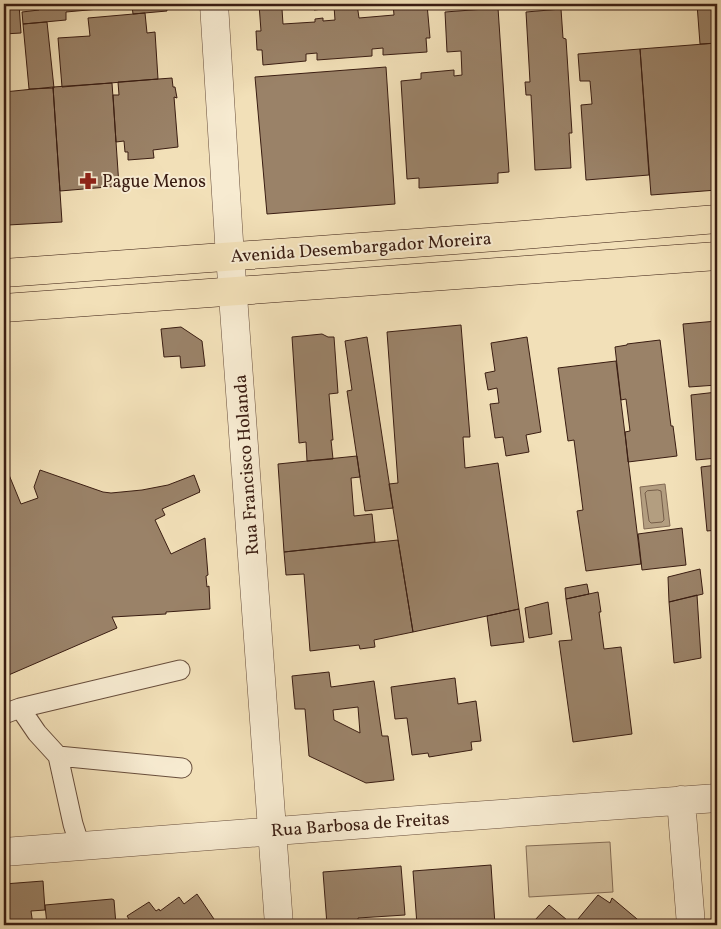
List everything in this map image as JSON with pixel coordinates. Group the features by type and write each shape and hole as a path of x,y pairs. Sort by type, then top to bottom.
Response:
{"main road":[{"name":"Avenida Desembargador Moreira","path":"4,273 717,219"},
{"name":"Avenida Desembargador Moreira","path":"4,308 717,256"}],"street":[{"name":"Rua Francisco Holanda","path":"214,4 230,256 279,925"},
{"name":"Rua Barbosa de Freitas","path":"4,852 717,798"},
{"path":"681,800 690,925"}],"lane":[{"path":"12,711 180,670"},
{"path":"12,711 37,733 58,756 73,824 80,846"},
{"path":"58,756 182,768"}],"shaded area":[{"path":"610,842 613,892 529,897 526,846"}],"water":[{"path":"665,484 670,526 644,529 640,487"}],"building":[{"path":"4,4 19,4 21,33 4,34"},
{"path":"38,4 166,4 167,11 133,14 132,6 66,12 66,20 23,24 22,12 39,10"},
{"path":"259,4 357,4 359,18 394,15 393,4 427,4 430,38 426,38 427,52 383,55 383,48 372,49 372,56 317,60 317,53 306,54 306,61 263,65 262,50 257,50 256,31 261,31","holes":["323,6 334,6 335,20 323,21 323,18 315,19 315,22 283,24 282,9 314,7 314,10 323,9"]},
{"path":"697,4 717,4 717,43 700,44"},
{"path":"498,8 509,172 498,173 498,183 419,188 419,178 407,179 401,81 421,79 421,73 454,70 454,76 462,75 461,51 447,52 445,12"},
{"path":"561,9 563,38 566,39 572,133 569,133 571,168 535,170 531,95 526,95 525,82 530,82 526,12"},
{"path":"145,13 147,33 155,32 158,79 62,87 58,38 90,36 88,18"},
{"path":"47,22 54,88 29,89 23,24"},
{"path":"717,43 717,190 651,195 640,49"},
{"path":"640,49 649,175 586,180 581,105 592,104 590,81 580,81 578,54"},
{"path":"386,67 395,204 267,214 255,77"},
{"path":"172,78 177,98 174,97 178,147 153,150 154,158 128,160 128,152 125,152 124,141 116,142 113,95 119,95 118,82"},
{"path":"112,83 119,186 60,191 53,87"},
{"path":"53,87 62,222 8,225 4,169 4,92"},
{"path":"4,177 8,223 4,224"},
{"path":"717,321 717,385 689,387 683,324"},
{"path":"461,325 470,437 463,437 465,468 498,463 519,609 413,632 389,484 398,483 387,332"},
{"path":"181,327 202,341 205,366 181,368 180,356 164,357 161,329"},
{"path":"322,334 334,337 338,393 329,394 333,459 307,461 306,442 299,443 292,337"},
{"path":"367,337 393,508 365,511 347,391 352,390 345,341"},
{"path":"527,337 541,432 526,435 529,452 506,456 503,437 495,438 490,404 499,403 497,388 488,390 485,373 495,371 491,343"},
{"path":"660,340 671,426 673,426 677,456 628,462 625,432 630,431 626,399 621,400 615,347"},
{"path":"616,361 641,564 586,571 577,511 583,510 574,440 568,441 558,368"},
{"path":"717,392 717,458 696,460 691,395"},
{"path":"357,456 360,477 351,478 354,516 372,514 375,542 284,552 278,464"},
{"path":"717,465 717,530 707,531 701,467"},
{"path":"7,470 21,504 38,498 34,487 40,470 103,492 111,493 168,485 194,475 200,492 162,509 165,515 155,520 171,554 205,538 208,575 206,576 207,587 209,586 210,609 112,617 117,628 4,677 4,472"},
{"path":"682,528 686,565 642,570 638,534"},
{"path":"398,540 413,632 374,640 375,647 360,649 359,645 310,651 304,574 286,575 284,552"},
{"path":"700,569 703,594 669,602 668,577"},
{"path":"587,584 589,594 566,599 565,588"},
{"path":"598,592 604,649 621,647 632,734 573,742 559,641 572,640 566,599"},
{"path":"697,595 701,658 674,663 669,602"},
{"path":"548,602 552,634 529,638 525,608"},
{"path":"519,609 524,642 491,646 487,616"},
{"path":"329,672 331,687 374,681 382,736 388,736 394,780 366,783 309,756 305,709 295,709 292,676","holes":["358,707 360,733 334,720 333,710"]},
{"path":"455,678 458,704 476,701 481,741 471,742 472,750 429,757 428,753 412,755 407,718 395,719 391,687"},
{"path":"491,865 495,925 417,925 413,871"},
{"path":"401,866 405,915 358,918 358,925 327,925 323,872"},
{"path":"43,881 45,910 31,911 33,925 4,925 4,884"},
{"path":"197,894 218,925 133,925 127,916 149,902 156,911 159,909 160,911 179,897 184,904"},
{"path":"598,895 610,903 612,898 643,924 573,925"},
{"path":"114,900 116,925 47,925 45,905"},
{"path":"549,905 573,925 540,925 534,921"}],"place":[{"name":"Pague Menos","path":"88,181"}]}
